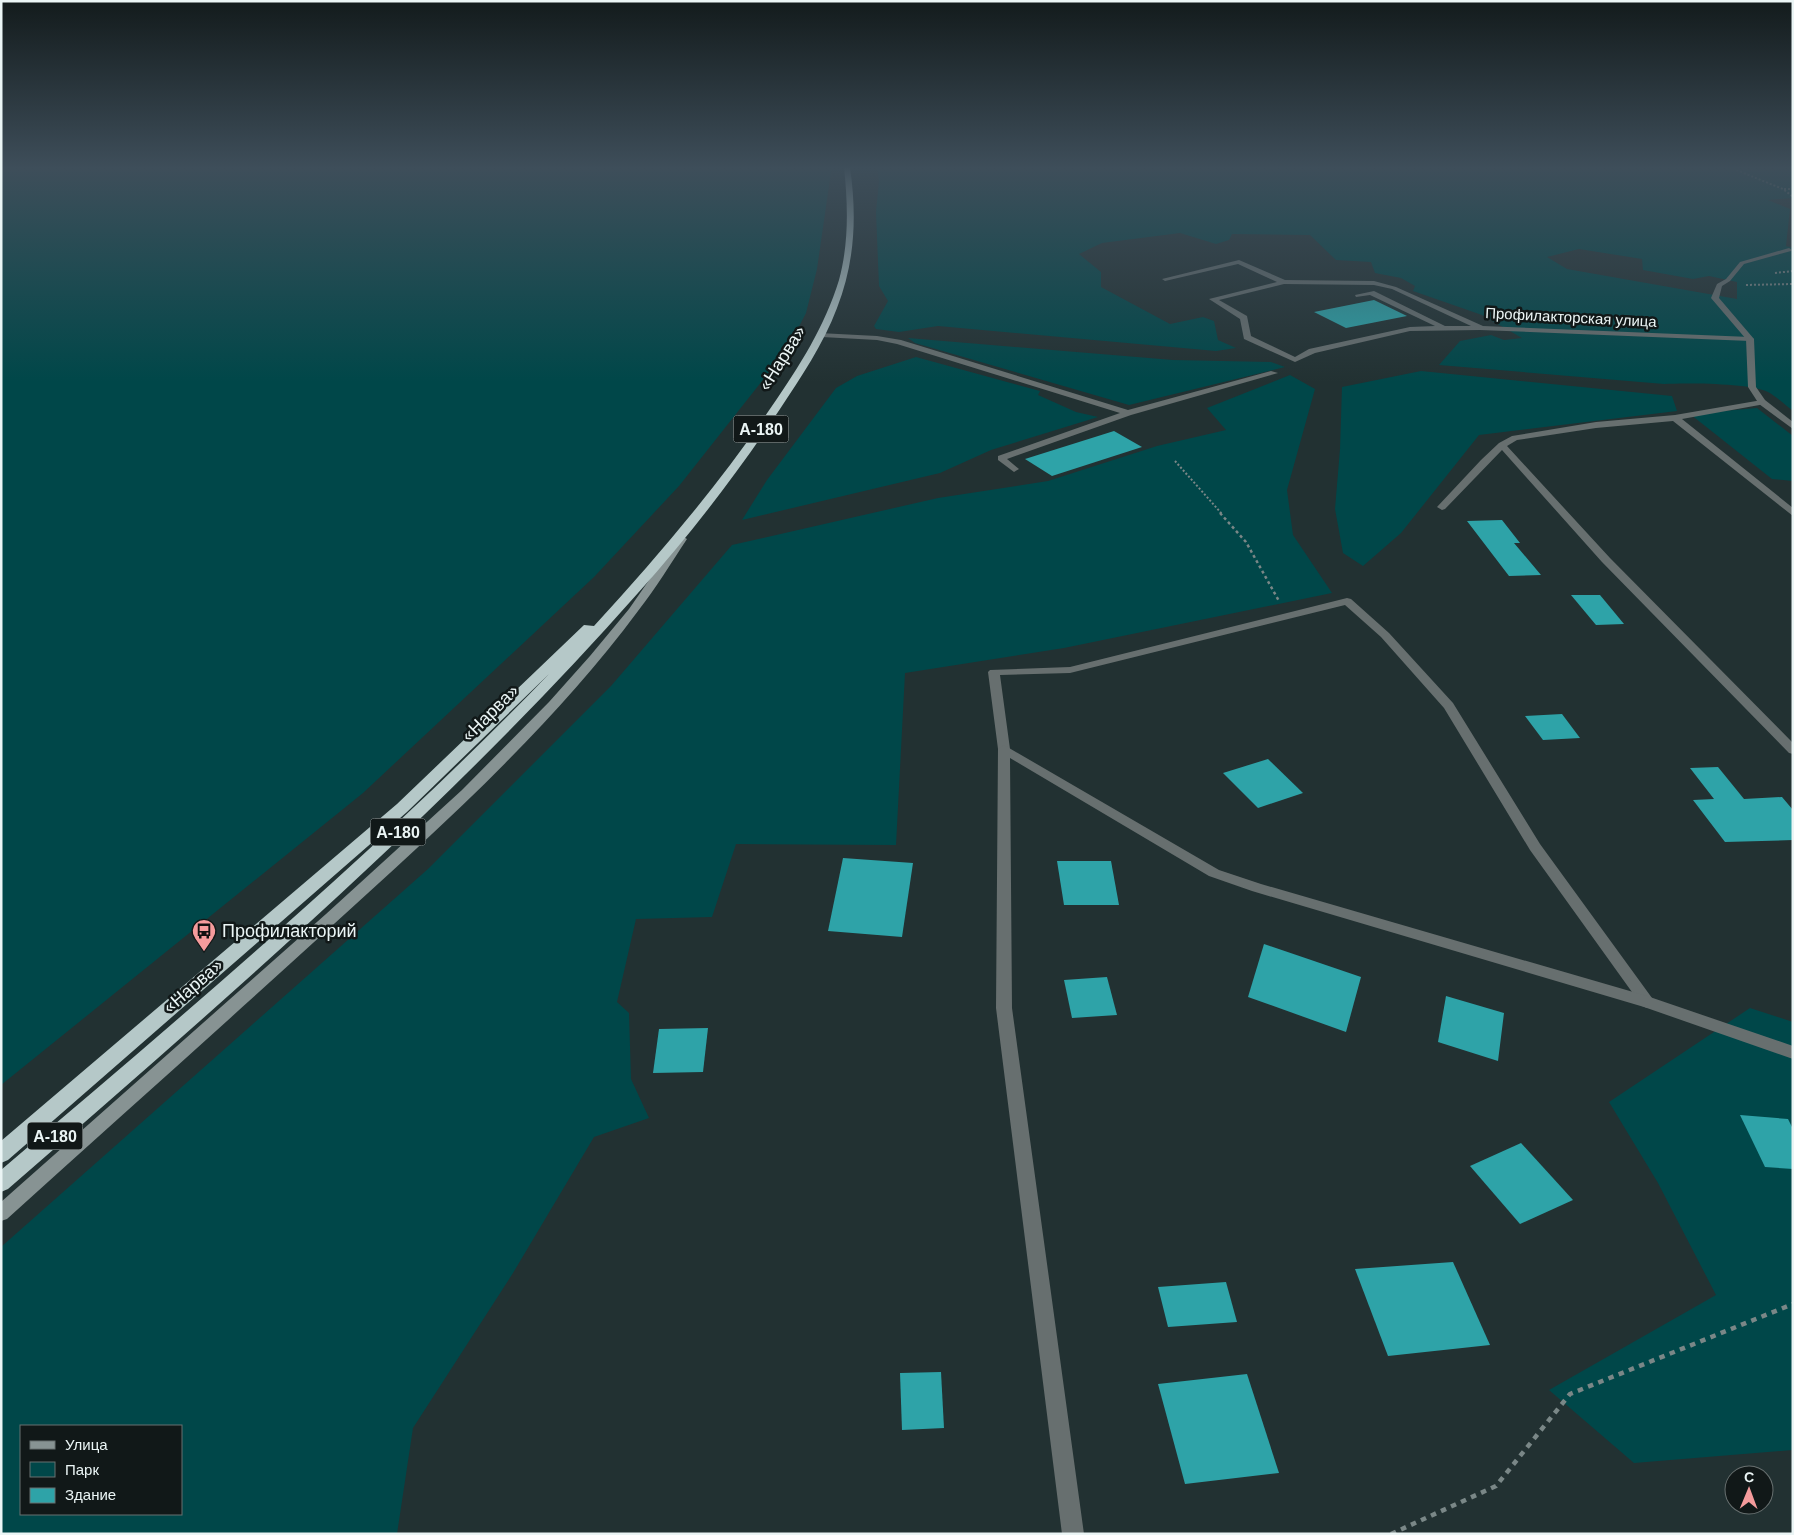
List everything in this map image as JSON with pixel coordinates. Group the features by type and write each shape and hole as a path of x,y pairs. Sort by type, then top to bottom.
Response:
{"highway":[{"name":"«Нарва»","path":"1,1183 316,907 420,812 500,735 571,661 668,552 744,456 822,335 838,296 850,239"},
{"path":"1,1154 284,913 402,808 668,552"}],"main road":[{"path":"1,1213 335,915 519,740 587,666 634,610 695,520"}],"street":[{"path":"1791,250 1742,263 1728,280 1719,286 1715,298 1750,340 1752,387 1762,402 1793,426"},
{"name":"Профилакторская улица","path":"1165,279 1239,262 1284,282 1358,282 1394,288 1482,328 1750,340"},
{"path":"1284,282 1213,299 1244,318 1247,337 1295,360 1312,351 1410,329 1482,328"},
{"path":"1359,295 1371,293 1445,328"},
{"path":"822,335 877,338 898,342 1128,413"},
{"path":"1014,469 1001,458 1128,413 1274,372"},
{"path":"1442,507 1484,462 1502,445 1515,438 1675,418 1762,402"},
{"path":"1675,418 1793,513"},
{"path":"1502,445 1606,560 1793,750"},
{"path":"1073,1534 1004,1008 1004,749 994,672 1070,670 1347,601 1385,635 1449,706 1535,847 1647,1002"},
{"path":"1004,749 1214,873 1257,888 1647,1002 1793,1053"}],"path":[{"path":"1719,286 1793,284"},
{"path":"1176,461 1246,542 1287,615"},
{"path":"1391,1534 1496,1486 1570,1394 1793,1304"}],"green space":[{"path":"1,239 821,239 817,269 806,313 788,348 679,486 594,577 363,793 1,1085"},
{"path":"877,239 1136,239 1102,243 1079,254 1101,272 1101,287 1170,324 1203,317 1214,321 1218,340 1236,348 1216,351 938,326 899,332 876,329 874,326 888,301 879,286"},
{"path":"1198,239 1230,239 1216,244"},
{"path":"1314,239 1787,239 1786,246 1793,248 1793,411 1768,392 1733,385 1664,384 1439,365 1460,341 1491,335 1504,340 1522,338 1482,315 1413,291 1415,286 1401,278 1375,273 1371,262 1336,260","holes":["1579,249 1642,259 1643,270 1693,279 1709,276 1737,282 1737,299 1567,269 1547,257"]},
{"path":"908,338 1173,360 1271,362 1285,367 1129,405 915,343"},
{"path":"916,357 1040,391 1038,395 1076,412 1098,417 991,450 940,473 742,520 767,480 836,388 857,376"},
{"path":"1421,371 1672,396 1677,411 1479,435 1401,533 1363,566 1343,553 1335,509 1340,449 1342,387"},
{"path":"1290,375 1315,389 1287,490 1293,535 1332,593 1064,648 905,673 896,845 736,844 712,917 636,919 617,1002 629,1013 631,1079 649,1118 594,1137 513,1273 413,1428 397,1534 1,1534 1,1247 428,869 611,686 732,545 938,498 1048,481 1157,446 1226,430 1207,408"},
{"path":"1757,408 1793,436 1793,481 1772,479 1690,414"},
{"path":"1750,1008 1793,1022 1793,1450 1634,1463 1549,1390 1716,1295 1658,1183 1609,1102"}],"building":[{"path":"1374,300 1407,316 1346,328 1314,312"},
{"path":"1114,431 1142,447 1052,476 1025,459"},
{"path":"1502,520 1520,543 1514,543 1541,575 1509,576 1467,521"},
{"path":"1571,595 1600,595 1624,624 1596,625"},
{"path":"1562,714 1580,738 1543,740 1525,716"},
{"path":"1268,759 1303,793 1258,808 1223,773"},
{"path":"1718,767 1744,799 1782,797 1793,810 1793,840 1725,842 1693,800 1714,799 1690,768"},
{"path":"843,858 913,863 902,937 828,931"},
{"path":"1057,861 1111,861 1119,905 1064,905"},
{"path":"1264,944 1361,977 1346,1032 1248,997"},
{"path":"1107,977 1117,1015 1072,1018 1064,980"},
{"path":"1446,996 1504,1013 1498,1061 1438,1042"},
{"path":"708,1028 703,1072 653,1073 659,1029"},
{"path":"1740,1115 1788,1119 1793,1129 1793,1169 1765,1167"},
{"path":"1521,1143 1573,1200 1520,1224 1470,1166"},
{"path":"1453,1262 1490,1345 1388,1356 1355,1269"},
{"path":"1226,1282 1237,1322 1168,1327 1158,1287"},
{"path":"941,1372 944,1428 902,1430 900,1373"},
{"path":"1247,1374 1279,1473 1185,1484 1158,1384"}],"place":[{"name":"Профилакторий","path":"204,952"}]}
